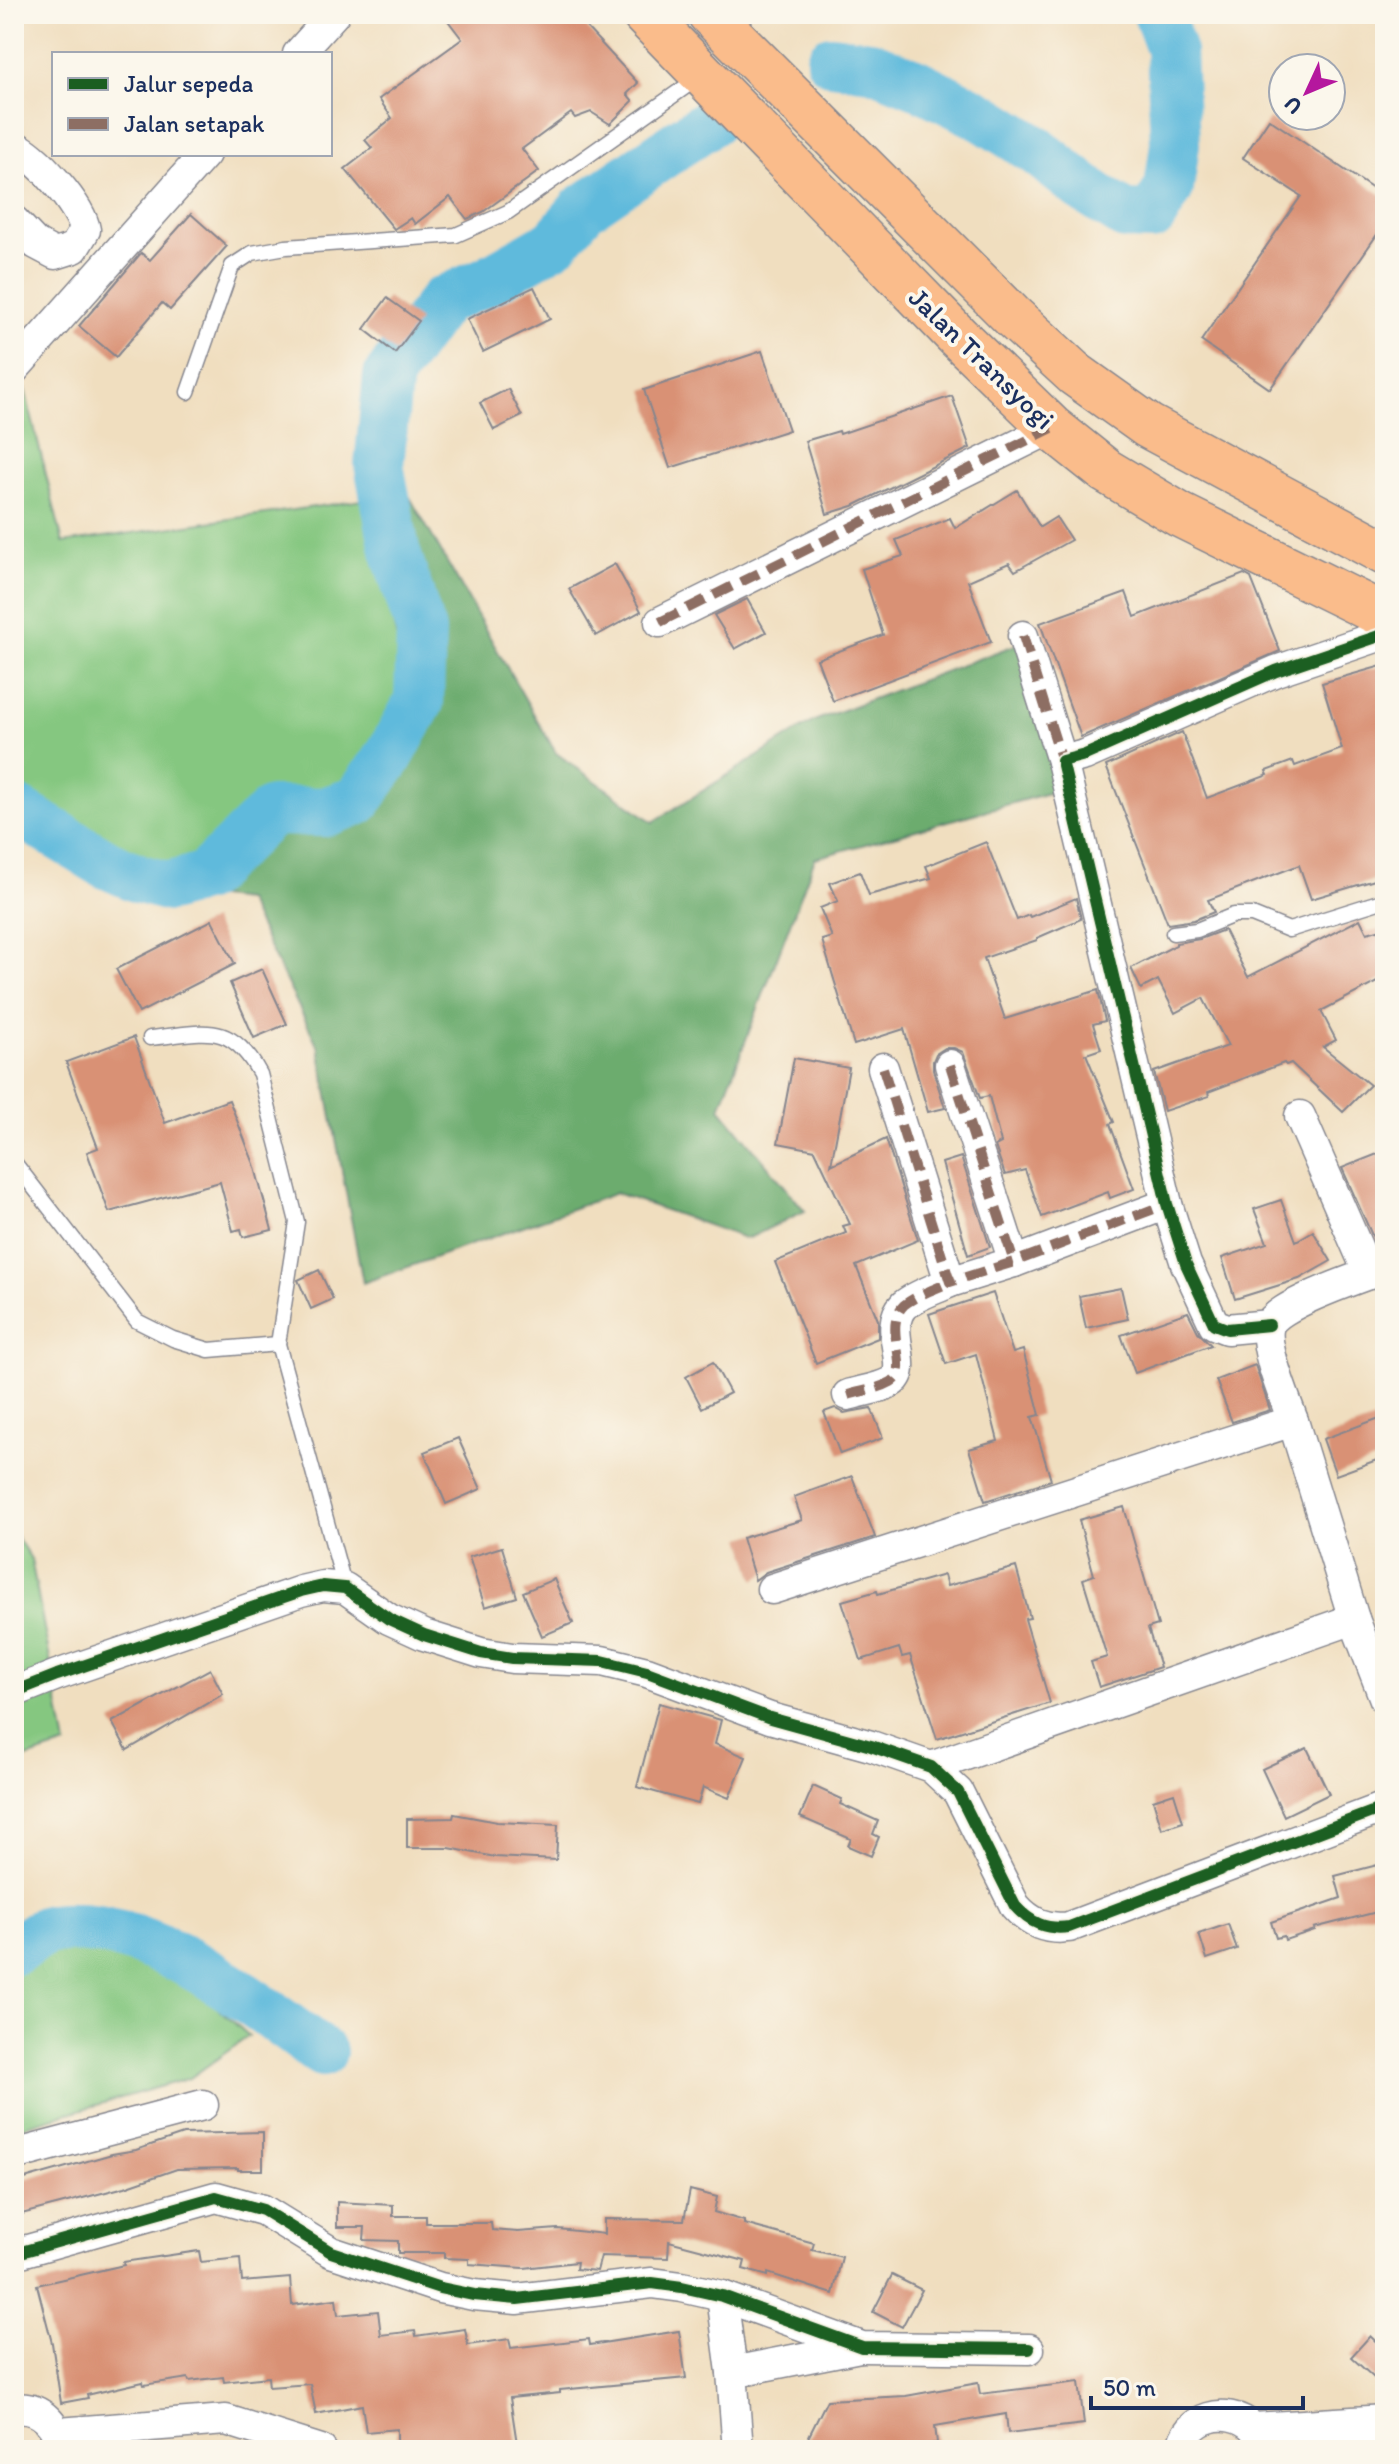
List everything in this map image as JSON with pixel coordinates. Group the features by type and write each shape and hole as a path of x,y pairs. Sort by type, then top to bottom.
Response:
{"highway":[{"name":"Jalan Transyogi","path":"644,14 958,337 1052,428 1106,471 1180,515 1271,557 1385,616"},
{"name":"Jalan Transyogi","path":"710,14 1013,317 1075,374 1148,426 1385,553"},
{"path":"1271,557 1293,503"}],"street":[{"path":"300,52 334,14"},
{"path":"14,146 24,151 73,204 85,230 74,248 55,254 36,244 14,221"},
{"path":"14,369 203,156"},
{"path":"660,622 1052,428"},
{"path":"1062,761 1085,755 1276,671 1385,634"},
{"path":"1023,636 1062,761 1167,1204 1186,1264 1214,1324 1227,1329 1269,1325"},
{"path":"950,1065 1014,1262"},
{"path":"883,1068 950,1282"},
{"path":"1300,1116 1377,1271 1277,1313 1269,1325 1270,1350 1354,1619 1385,1699"},
{"path":"848,1395 890,1382 896,1377 900,1370 894,1326 897,1315 907,1303 950,1282 1014,1262 1167,1204"},
{"path":"772,1589 1293,1421"},
{"path":"14,1692 301,1591 323,1586 345,1588 389,1619 455,1646 512,1658 602,1661 647,1672 770,1718 871,1746 931,1767 958,1792 1015,1906 1026,1918 1053,1929 1069,1927 1385,1807"},
{"path":"931,1767 1354,1619"},
{"path":"14,2155 203,2105"},
{"path":"14,2254 216,2197 263,2210 331,2252 426,2284 474,2295 517,2299 652,2283 682,2287 722,2296 862,2347"},
{"path":"722,2296 738,2450"},
{"path":"732,2372 862,2347 1029,2349"},
{"path":"14,2409 21,2408 45,2416 60,2442 226,2420 321,2450"},
{"path":"1182,2450 1183,2438 1202,2419 1229,2415 1258,2439 1385,2420"},
{"path":"1297,2450 1385,2442"}],"lane":[{"path":"188,392 232,266 252,253 286,247 456,235 508,212 704,74"},
{"path":"1173,933 1197,930 1234,915 1252,915 1289,930 1385,900"},
{"path":"150,1038 209,1032 233,1039 248,1052 260,1074 297,1222 278,1344 345,1588"},
{"path":"14,1162 137,1321 173,1339 209,1350 278,1344"}],"green space":[{"path":"25,390 63,543 362,500 413,700 342,795 257,814 198,895 111,886 14,818 14,412"},
{"path":"408,494 556,753 653,822 814,721 1020,643 1070,787 815,858 720,1108 805,1211 747,1239 616,1193 363,1283 319,1048 246,900 198,895 257,814 342,795 413,700 362,500"},
{"path":"14,1533 31,1559 66,1745 14,1762"},
{"path":"14,1944 155,1952 249,2036 190,2078 14,2129"}],"building":[{"path":"443,14 574,14 638,83 627,94 633,101 610,124 591,112 575,118 571,113 522,149 539,171 483,212 467,219 450,197 415,224 411,218 394,229 345,169 372,148 365,140 392,118 379,99 462,39"},
{"path":"1267,122 1267,132 1288,132 1385,197 1385,223 1270,389 1201,341 1301,196 1243,158"},
{"path":"191,214 227,246 170,310 162,303 116,357 79,326 141,253 150,260"},
{"path":"534,287 550,319 483,352 467,319"},
{"path":"387,298 419,321 395,353 364,329"},
{"path":"762,351 789,430 670,468 644,390"},
{"path":"508,389 522,416 494,430 480,403"},
{"path":"952,396 970,448 853,506 827,514 805,441 839,431 840,434"},
{"path":"1017,490 1040,527 1056,517 1071,540 1015,571 1009,563 968,581 991,642 833,701 817,659 883,635 862,569 903,556 896,540 950,518 955,528"},
{"path":"615,564 641,611 596,636 569,589"},
{"path":"1244,574 1251,578 1280,651 1081,737 1040,623 1126,592 1135,617"},
{"path":"747,599 766,632 735,649 714,615"},
{"path":"1385,665 1385,877 1311,899 1299,865 1208,900 1214,912 1194,920 1168,924 1106,766 1182,732 1207,798 1268,775 1266,771 1293,761 1295,766 1342,749 1322,683"},
{"path":"986,842 1017,920 1076,898 1081,919 1037,940 984,958 1005,1019 1098,990 1105,1021 1093,1024 1101,1049 1086,1054 1114,1122 1110,1124 1134,1189 1110,1198 1108,1192 1042,1217 1025,1170 1005,1175 995,1146 1001,1143 989,1096 980,1098 963,1052 945,1048 936,1054 933,1070 945,1108 928,1112 904,1029 854,1045 822,940 832,937 820,908 838,901 830,883 860,872 869,895 931,878 926,866"},
{"path":"1360,919 1367,933 1385,928 1385,978 1321,1011 1336,1040 1323,1047 1370,1085 1343,1112 1291,1063 1284,1063 1208,1092 1209,1096 1164,1111 1154,1072 1228,1046 1203,998 1175,1013 1158,980 1141,989 1131,968 1176,943 1200,939 1224,930 1248,977"},
{"path":"212,920 235,964 139,1013 116,969"},
{"path":"262,969 287,1024 254,1038 230,983"},
{"path":"134,1037 165,1123 229,1100 254,1164 272,1230 243,1237 241,1229 233,1231 220,1182 109,1212 87,1152 98,1148 66,1062"},
{"path":"794,1058 849,1068 831,1165 886,1139 918,1240 856,1266 878,1320 878,1338 816,1363 775,1262 846,1233 843,1226 850,1224 815,1150 778,1143"},
{"path":"1385,1151 1385,1250 1379,1251 1342,1168"},
{"path":"961,1157 990,1247 968,1255 942,1163"},
{"path":"1281,1200 1296,1241 1313,1231 1331,1261 1299,1279 1235,1299 1222,1258 1267,1243 1254,1209"},
{"path":"319,1270 333,1299 311,1309 298,1280"},
{"path":"1121,1288 1128,1319 1086,1328 1079,1296"},
{"path":"993,1293 1013,1353 1023,1350 1040,1415 1032,1417 1051,1480 985,1501 969,1449 998,1441 976,1354 946,1364 929,1314"},
{"path":"1188,1312 1198,1332 1211,1345 1135,1373 1121,1335"},
{"path":"713,1362 730,1393 702,1408 686,1377"},
{"path":"1255,1365 1270,1410 1232,1422 1216,1380"},
{"path":"835,1408 844,1413 871,1408 883,1438 840,1454 824,1412"},
{"path":"1385,1416 1385,1457 1336,1475 1323,1439"},
{"path":"458,1438 481,1489 446,1504 424,1452"},
{"path":"852,1476 875,1537 766,1572 755,1580 742,1538 802,1520 794,1497"},
{"path":"1124,1507 1158,1625 1148,1628 1160,1667 1099,1687 1091,1662 1107,1657 1083,1579 1094,1575 1079,1520"},
{"path":"502,1547 517,1597 485,1607 469,1557"},
{"path":"1016,1567 1030,1618 1025,1619 1050,1703 937,1739 910,1655 902,1657 899,1648 861,1660 842,1601 944,1575 947,1586"},
{"path":"554,1579 573,1623 542,1636 523,1592"},
{"path":"210,1669 223,1694 127,1750 112,1722"},
{"path":"659,1703 721,1720 715,1744 746,1757 729,1798 703,1787 698,1804 637,1787"},
{"path":"1307,1748 1329,1794 1284,1816 1262,1769"},
{"path":"813,1786 842,1799 840,1804 878,1821 873,1834 879,1837 871,1856 848,1846 851,1839 800,1817"},
{"path":"1174,1793 1183,1822 1162,1829 1153,1800"},
{"path":"454,1814 497,1822 558,1825 556,1860 495,1857 449,1848 407,1848 407,1819 453,1818"},
{"path":"1385,1863 1385,1910 1314,1928 1285,1940 1284,1936 1276,1938 1271,1922 1341,1898 1335,1876"},
{"path":"1228,1924 1237,1949 1207,1959 1199,1934"},
{"path":"263,2132 263,2170 177,2169 125,2187 14,2216 14,2182 136,2150 183,2134"},
{"path":"690,2190 717,2197 714,2212 744,2221 744,2224 814,2243 812,2250 842,2257 833,2294 768,2273 768,2276 743,2269 745,2261 669,2241 668,2258 601,2256 597,2271 576,2269 577,2262 524,2268 469,2264 469,2259 444,2258 444,2253 398,2253 398,2241 364,2240 365,2227 337,2227 337,2202 393,2205 393,2216 426,2216 426,2223 491,2223 492,2230 558,2229 604,2234 604,2219 684,2220"},
{"path":"199,2251 201,2262 240,2258 242,2282 290,2278 292,2305 336,2299 338,2315 378,2311 381,2335 415,2331 416,2336 465,2329 468,2345 509,2339 511,2348 589,2339 590,2345 679,2331 686,2378 510,2398 518,2450 451,2450 450,2444 397,2445 397,2429 366,2432 362,2405 316,2414 310,2384 269,2387 268,2377 224,2382 223,2377 189,2381 188,2378 144,2385 143,2382 61,2403 52,2343 37,2285 124,2265 123,2262"},
{"path":"892,2275 922,2290 902,2327 873,2312"},
{"path":"1370,2336 1385,2350 1385,2388 1351,2357"},
{"path":"1079,2382 1084,2424 1008,2433 1006,2414 935,2426 937,2443 886,2450 802,2450 827,2400 906,2396 978,2383 980,2394"}],"waterway":[{"path":"831,60 870,65 917,84 983,117 1037,151 1089,192 1125,215 1152,216 1169,188 1175,144 1171,49 1158,14"},
{"path":"14,809 106,864 140,879 169,887 205,876 272,811 324,812 357,801 388,758 419,702 421,631 395,550 379,465 388,376 442,301 489,280 555,242 583,209 710,122"},
{"path":"14,1950 51,1929 87,1928 123,1935 195,1966 322,2052"}],"marked path":[{"path":"660,622 1052,428"},
{"path":"1023,636 1062,761"},
{"path":"950,1065 1014,1262"},
{"path":"883,1068 950,1282 1014,1262 1167,1204"},
{"path":"848,1395 876,1388 897,1376 899,1358 895,1325 898,1314 909,1301 950,1282"}],"cycle path":[{"path":"1269,1325 1227,1329 1214,1324 1186,1264 1167,1204 1062,761 1085,755 1276,671 1385,634"},
{"path":"14,1692 301,1591 323,1586 345,1588 389,1619 424,1635 481,1653 512,1658 602,1661 647,1672 770,1718 871,1746 931,1767 958,1792 1015,1906 1033,1921 1053,1927 1069,1927 1385,1807"},
{"path":"14,2254 216,2197 263,2210 331,2252 440,2288 474,2295 517,2299 652,2283 722,2296 862,2347 1029,2349"}]}
